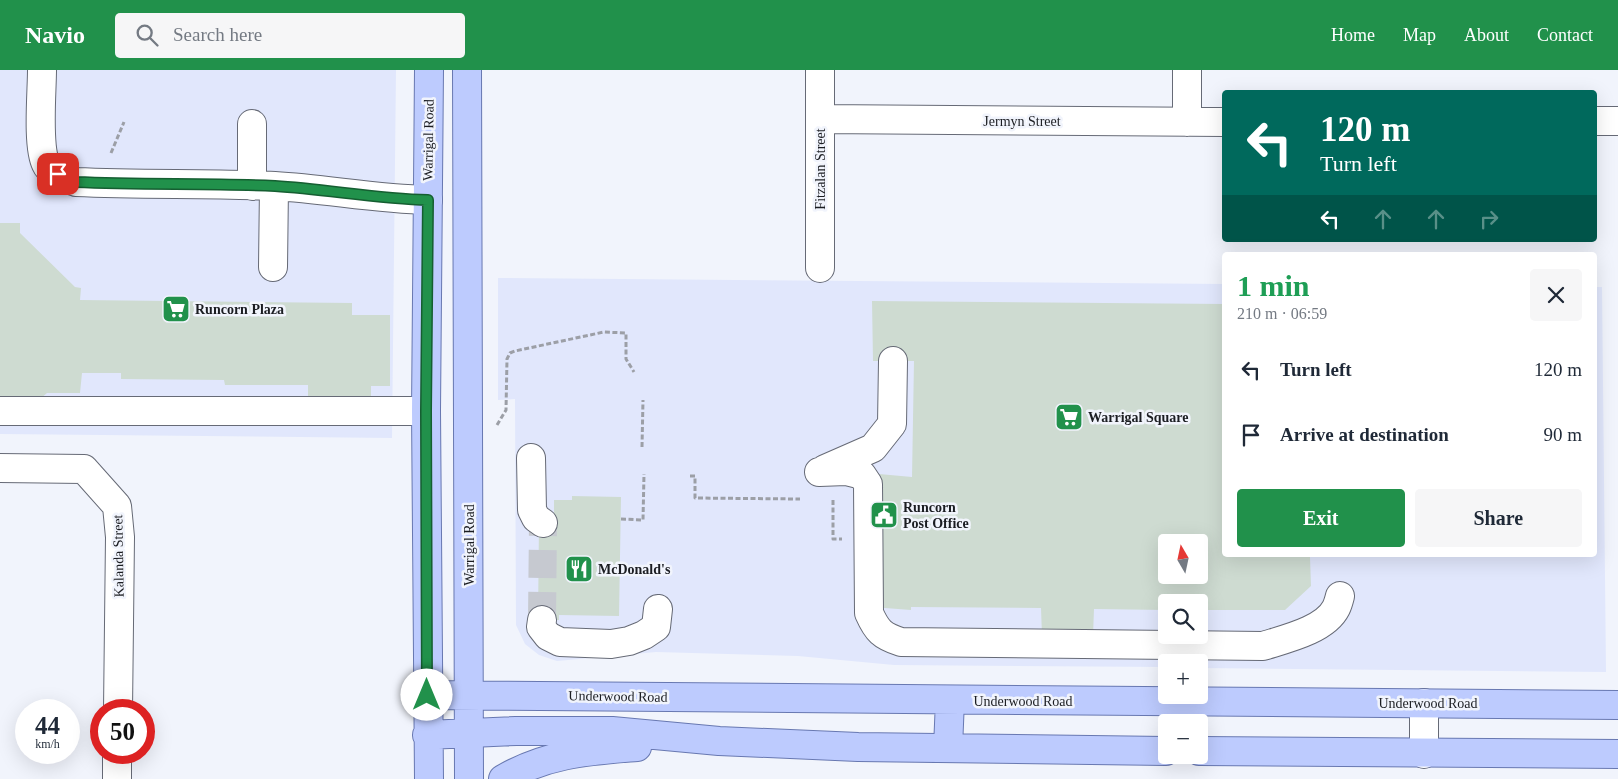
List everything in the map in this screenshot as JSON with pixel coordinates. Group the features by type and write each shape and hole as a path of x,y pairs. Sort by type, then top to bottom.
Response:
{"main road":[{"name":"Warrigal Road","path":"429,70 426,411 427,735 429,779"},
{"name":"Warrigal Road","path":"467,70 469,779"},
{"path":"428,200 468,200"},
{"name":"Underwood Road","path":"427,695 1618,705"},
{"path":"948,748 950,700"},
{"path":"427,735 516,731 612,731 719,741 858,747 1158,751"},
{"path":"503,779 541,761 571,753 719,741"},
{"path":"1208,751 1618,754"}],"street":[{"path":"42,70 41,145 46,166 76,182 263,186 428,200"},
{"name":"Fitzalan Street","path":"820,70 820,268"},
{"path":"1187,70 1187,122"},
{"name":"Jermyn Street","path":"820,119 1222,122"},
{"path":"1597,121 1618,121"},
{"path":"252,124 263,186 273,266"},
{"path":"893,361 892,424 873,448 819,472 846,471 862,475 868,484 869,613 875,626 886,638 900,642 1263,646 1294,637 1320,625 1335,610 1340,596"},
{"path":"0,411 426,411"},
{"path":"531,458 532,510 536,518 543,523"},
{"name":"Kalanda Street","path":"0,468 84,469 117,506 120,537 118,699"},
{"path":"542,620 541,626 548,636 560,642 611,644 629,641 644,635 656,627 658,609"},
{"path":"1424,703 1424,754"},
{"path":"116,779 117,764"}],"path":[{"path":"111,153 124,122"},
{"path":"495,427 506,410 507,359 510,353 515,351 604,332 626,333 626,359 634,372"},
{"path":"642,400 642,446"},
{"path":"621,519 643,520 644,474"},
{"path":"690,476 695,476 695,498 800,499"},
{"path":"833,500 833,539 849,539"}],"shaded area":[{"path":"0,70 396,70 392,438 0,434"},
{"path":"498,278 1222,284 1222,557 1597,557 1597,287 1602,287 1606,672 1208,668 1208,654 1158,654 1158,667 894,665 798,656 656,652 557,661 539,655 525,644 516,625 515,399 498,400"}],"building":[{"name":"Runcorn Plaza","path":"0,223 20,223 20,233 75,287 81,288 80,300 352,303 352,315 390,315 390,386 371,386 371,397 308,397 308,385 225,385 224,380 121,379 121,373 82,373 80,393 47,393 40,399 0,399"},
{"name":"Warrigal Square","path":"872,301 1222,304 1222,557 1310,557 1311,586 1285,610 1208,610 1208,594 1158,594 1158,610 1094,609 1093,636 1042,636 1041,608 911,607 911,610 872,607 879,474 912,477 914,361 873,361"},
{"name":"McDonald's","path":"572,496 621,497 619,616 559,615 559,620 538,620 539,522 554,523 554,500 572,500"}],"tunnel":[{"path":"542,620 543,523"}],"place":[{"name":"Runcorn Plaza","path":"176,309"},
{"name":"Warrigal Square","path":"1069,417"},
{"name":"Runcorn Post Office","path":"884,515"},
{"name":"McDonald's","path":"579,569"}],"route":[{"path":"58,174 76,182 274,186 428,200 426,411 427,695"}]}
